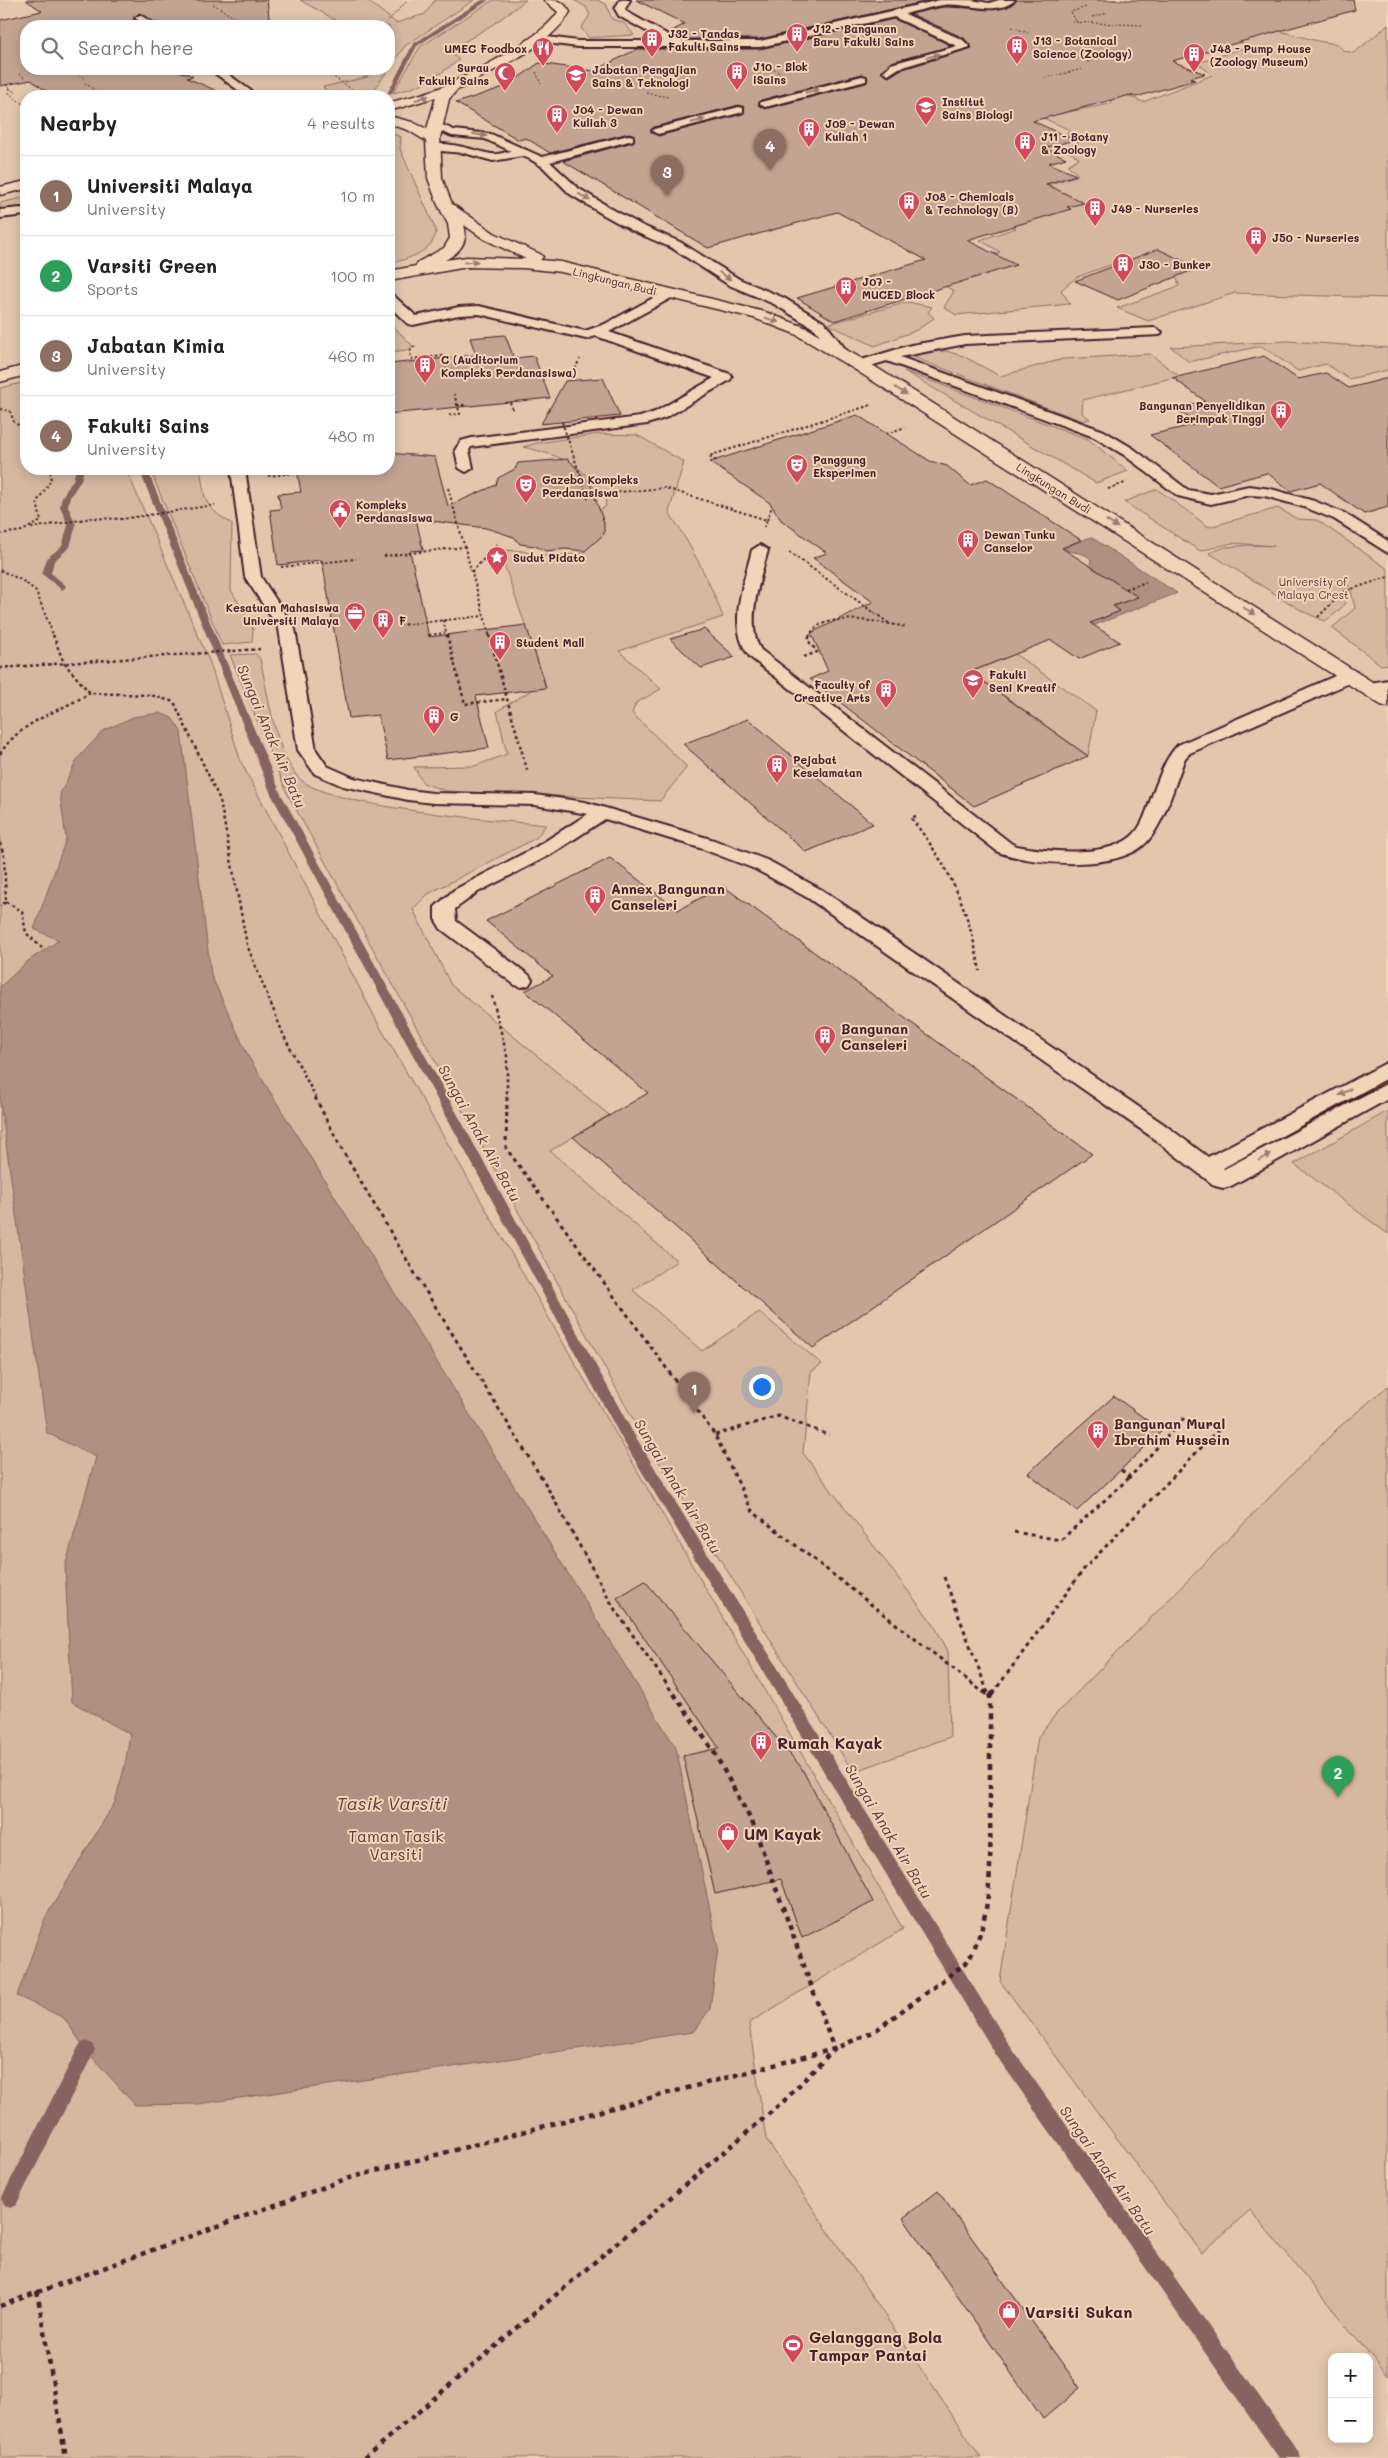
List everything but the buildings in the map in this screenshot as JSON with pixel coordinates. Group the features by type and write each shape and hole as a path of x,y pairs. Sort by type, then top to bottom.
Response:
{"street":[{"path":"413,270 452,248 458,239 457,225 444,204 436,183 430,130 443,96 454,87 539,39 563,16 564,12 561,7 550,0"},
{"path":"395,105 454,87"},
{"path":"395,116 430,130"},
{"path":"395,121 410,125 424,132 430,130"},
{"path":"0,191 20,186"},
{"name":"Lingkungan Budi","path":"444,204 489,236 561,268"},
{"name":"Lingkungan Budi","path":"395,274 413,270 486,262 523,263 561,268 775,320 860,365 1350,676 1379,687 1388,701"},
{"path":"0,377 20,372"}],"lane":[{"path":"625,0 620,9 623,14 677,45"},
{"path":"539,39 578,44 677,45 775,42 944,2 965,2 989,6 1010,0"},
{"path":"888,72 896,66 965,47 959,42 896,14"},
{"path":"223,75 244,90"},
{"path":"765,104 862,78"},
{"path":"658,131 739,110"},
{"path":"430,130 466,150 493,158 523,152"},
{"path":"430,130 487,136 540,161 574,191 608,212 637,228 676,245 734,282 778,301 820,326 843,355"},
{"path":"540,161 629,138"},
{"path":"0,214 20,212"},
{"path":"395,304 413,321 460,311 479,310 586,335 597,332 668,294"},
{"path":"466,468 462,450 466,444 651,419 725,377 597,332"},
{"path":"860,365 886,356 936,344 965,340 1155,332"},
{"path":"886,356 1099,434 1129,452 1183,493 1199,498 1222,498 1249,490 1266,492 1309,504 1351,522 1388,548"},
{"path":"239,475 254,580 287,629 307,750 312,761 321,770 349,782 408,795 433,798 535,800 579,806 707,844 762,865 815,894 1158,1130 1215,1174"},
{"path":"761,541 746,616 746,631 752,649 773,669 1005,848 1013,851 1078,857 1115,853 1142,838 1177,756 1184,749 1350,676"},
{"path":"522,980 448,925 444,913 449,903 561,840 602,813"},
{"path":"1215,1174 1388,1069"},
{"path":"1215,1174 1388,1090"}],"path":[{"path":"389,20 407,1"},
{"path":"214,4 239,20"},
{"path":"1076,21 1071,12 1086,7"},
{"path":"1092,17 1108,13"},
{"path":"1072,22 1142,25"},
{"path":"1087,62 1108,56"},
{"path":"1045,78 1048,79 1083,69"},
{"path":"536,72 542,84"},
{"path":"21,75 25,78"},
{"path":"80,75 85,79"},
{"path":"331,75 353,90"},
{"path":"85,83 95,90"},
{"path":"6,85 16,93"},
{"path":"10,88 9,93 20,102"},
{"path":"646,93 668,97"},
{"path":"410,351 411,359 443,356 448,375"},
{"path":"449,415 460,414 454,394"},
{"path":"457,406 467,404"},
{"path":"716,460 709,456 874,404"},
{"path":"0,409 9,410 12,413 14,422 20,426"},
{"path":"562,422 588,499"},
{"path":"1078,503 1111,487 1156,473"},
{"path":"31,528 40,521 37,502 51,480 51,475"},
{"path":"447,486 535,800"},
{"path":"588,495 665,488 767,520"},
{"path":"0,534 66,521 92,518 122,519 242,500"},
{"path":"772,506 761,541 891,624"},
{"path":"472,572 498,543"},
{"path":"384,556 464,547"},
{"path":"254,580 280,567 356,558"},
{"path":"0,570 18,578 36,591 64,662 90,693"},
{"path":"1318,617 1343,592 1388,578"},
{"path":"1126,589 1149,581"},
{"path":"398,625 484,616"},
{"path":"443,620 465,704 507,699"},
{"path":"817,652 808,640 808,634 813,627 824,622 843,620 907,627"},
{"path":"429,634 446,633"},
{"path":"0,668 255,649"},
{"path":"0,754 15,733 74,704 90,693 151,695 174,702 220,800 247,945 284,1036 342,1150 417,1277 546,1484 614,1608 714,1752 753,1824 834,2049"},
{"path":"950,804 911,818 937,850 967,909 980,971 957,993"},
{"path":"0,843 4,856 6,902"},
{"path":"0,906 6,902"},
{"path":"6,902 16,905 22,911 22,928 25,936 42,948"},
{"path":"480,949 507,1056 506,1148 715,1435 752,1511 990,1697"},
{"path":"715,1435 778,1416 829,1435"},
{"path":"1014,1532 1061,1540 1130,1477 1184,1418"},
{"path":"990,1697 1084,1569 1219,1429"},
{"path":"1121,1470 1130,1477"},
{"path":"0,2306 346,2178 834,2049 875,2031 966,1963 975,1949 986,1904 990,1863 990,1697 944,1577"},
{"path":"364,2458 784,2101 834,2049"},
{"path":"37,2291 66,2458"}],"shaded area":[{"path":"0,0 1388,0 1388,2458 0,2458"}],"green space":[{"path":"300,0 367,0 392,20 335,20"},
{"path":"435,0 474,0 405,46 395,60 395,22 425,14"},
{"path":"493,0 526,0 495,23 453,49 451,53 459,60 428,81 395,93 420,47"},
{"path":"574,0 597,0 606,4 612,19 624,23 634,35 589,38 581,28 590,15 586,7"},
{"path":"1161,0 1318,41 1337,44 1344,51 1354,53 1388,25 1388,298 1235,293 1148,321 1117,308 1179,286 1177,278 1163,269 1124,260 1077,277 1061,290 1070,304 956,315 944,307 954,291 913,269 944,269 1000,252 980,240 1016,228 977,208 1078,175 1068,165 1079,158 1063,148 1078,143 1076,139 1066,134 1070,130 1041,117 1109,104 1113,101 1082,86 1102,85 1143,102 1212,75 1198,63 1249,46 1142,5"},
{"path":"368,75 385,75 374,90 325,90 323,87 367,77"},
{"path":"395,134 401,137 400,149 436,230 431,244 412,257 395,262"},
{"path":"20,198 20,210 0,212 0,203"},
{"path":"908,302 932,307 928,312 934,318 917,330 875,346 828,324"},
{"path":"395,328 413,346 408,350 395,351"},
{"path":"1288,341 1388,348 1388,370 1349,379 1326,364 1298,371 1261,346 1189,362 1171,347"},
{"path":"946,351 963,356 1000,376 1063,359 1150,354 1179,376 1083,400 1082,413 1090,419 1082,421 910,356 927,352"},
{"path":"904,371 1088,439 1128,471 1096,483"},
{"name":"Taman Tasik Varsiti","path":"20,383 20,475 129,475 210,663 241,762 379,1025 903,1929 749,2023 766,2139 981,2458 0,2458 0,388"},
{"path":"599,434 637,435 684,462 669,512 699,563 723,617 619,651 661,689 636,703 632,713 687,767 660,801 446,791 423,783 414,767 475,766 507,754 497,711 545,682 499,550 523,551 537,556 580,554 604,527 599,511 606,506 605,496 594,488 584,473 564,460 547,453 523,447 537,443"},
{"path":"152,475 201,475 203,489 210,507 232,524 231,590 253,628 252,642 222,645"},
{"name":"University of Malaya Crest","path":"1157,489 1209,527 1278,508 1297,519 1317,520 1388,569 1388,664 1381,665 1332,628 1355,608 1350,587 1342,580 1347,589 1347,596 1344,605 1337,612 1325,621 1304,612 1209,553 1225,547 1274,546 1232,543 1200,551 1124,502"},
{"path":"256,654 260,659 273,721 283,753 298,777 314,788 341,797 414,811 546,825 536,838 428,894 413,909 451,985 609,1115 550,1151 677,1261 633,1290 702,1351 759,1312 822,1364 811,1372 803,1453 934,1625 948,1651 950,1737 853,1772 638,1428 287,793 230,655"},
{"path":"1015,654 1096,711 1088,756 971,672"},
{"path":"1388,1111 1388,1234 1294,1164"},
{"path":"1388,1386 1388,2376 1373,2358 1373,2353 1369,2353 1250,2210 1202,2253 1000,1981 1038,1737 1055,1715 1338,1428"}],"water":[{"path":"1091,537 1177,593 1095,625 1084,618 1094,614 1101,619 1120,611 1113,607 1137,597 1095,569 1077,576 1090,565 1091,559 1088,556 1063,548"},
{"name":"Tasik Varsiti","path":"160,713 172,718 181,731 211,975 249,1058 676,1748 718,1948 710,2009 693,2032 198,2104 135,2105 86,2050 64,2018 17,1996 45,1918 115,1802 125,1765 130,1734 72,1702 65,1567 96,1457 47,1433 0,1101 0,987 28,961 59,940 34,929 66,839 60,794 78,758 103,731 133,717"}],"waterway":[{"name":"Sungai Anak Air Batu","path":"391,90 415,45 486,0"},
{"path":"62,587 46,574 50,560 66,547 72,525 64,506 66,497 78,475"},
{"name":"Sungai Anak Air Batu","path":"145,475 276,794 627,1435 1002,2049 1291,2458"},
{"path":"10,2199 86,2050"}],"place":[{"name":"J12 - Bangunan Baru Fakulti Sains","path":"797,53"},
{"name":"J32 - Tandas Fakulti Sains","path":"652,58"},
{"name":"J13 - Botanical Science (Zoology)","path":"1017,65"},
{"name":"UMEC Foodbox","path":"543,67"},
{"name":"J48 - Pump House (Zoology Museum)","path":"1194,73"},
{"name":"J10 - Blok iSains","path":"737,91"},
{"name":"Surau Fakulti Sains","path":"505,92"},
{"name":"Jabatan Pengajian Sains & Teknologi","path":"576,94"},
{"name":"Institut Sains Biologi","path":"926,126"},
{"name":"J04 - Dewan Kuliah 3","path":"557,134"},
{"name":"J09 - Dewan Kuliah 1","path":"809,148"},
{"name":"J11 - Botany & Zoology","path":"1025,161"},
{"name":"Fakulti Sains","path":"770,170"},
{"name":"Jabatan Kimia","path":"667,196"},
{"name":"J08 - Chemicals & Technology (B)","path":"909,221"},
{"name":"J49 - Nurseries","path":"1095,227"},
{"name":"J50 - Nurseries","path":"1256,256"},
{"name":"J30 - Bunker","path":"1123,283"},
{"name":"J07 - MUCED Block","path":"846,306"},
{"name":"C (Auditorium Kompleks Perdanasiswa)","path":"425,384"},
{"name":"Bangunan Penyelidikan Berimpak Tinggi","path":"1281,430"},
{"name":"Panggung Eksperimen","path":"797,484"},
{"name":"Gazebo Kompleks Perdanasiswa","path":"526,504"},
{"name":"Kompleks Perdanasiswa","path":"340,529"},
{"name":"Dewan Tunku Canselor","path":"968,559"},
{"name":"Sudut Pidato","path":"497,576"},
{"name":"Kesatuan Mahasiswa Universiti Malaya","path":"355,632"},
{"name":"F","path":"383,639"},
{"name":"Student Mall","path":"500,661"},
{"name":"Fakulti Seni Kreatif","path":"973,699"},
{"name":"Faculty of Creative Arts","path":"886,709"},
{"name":"G","path":"434,735"},
{"name":"Pejabat Keselamatan","path":"777,784"},
{"name":"Annex Bangunan Canseleri","path":"595,915"},
{"name":"Bangunan Canseleri","path":"825,1055"},
{"name":"Universiti Malaya","path":"694,1413"},
{"name":"Bangunan Mural Ibrahim Hussein","path":"1098,1450"},
{"name":"Rumah Kayak","path":"761,1761"},
{"name":"Varsiti Green","path":"1338,1797"},
{"name":"UM Kayak","path":"728,1852"},
{"name":"Varsiti Sukan","path":"1009,2330"},
{"name":"Gelanggang Bola Tampar Pantai","path":"793,2364"}]}
